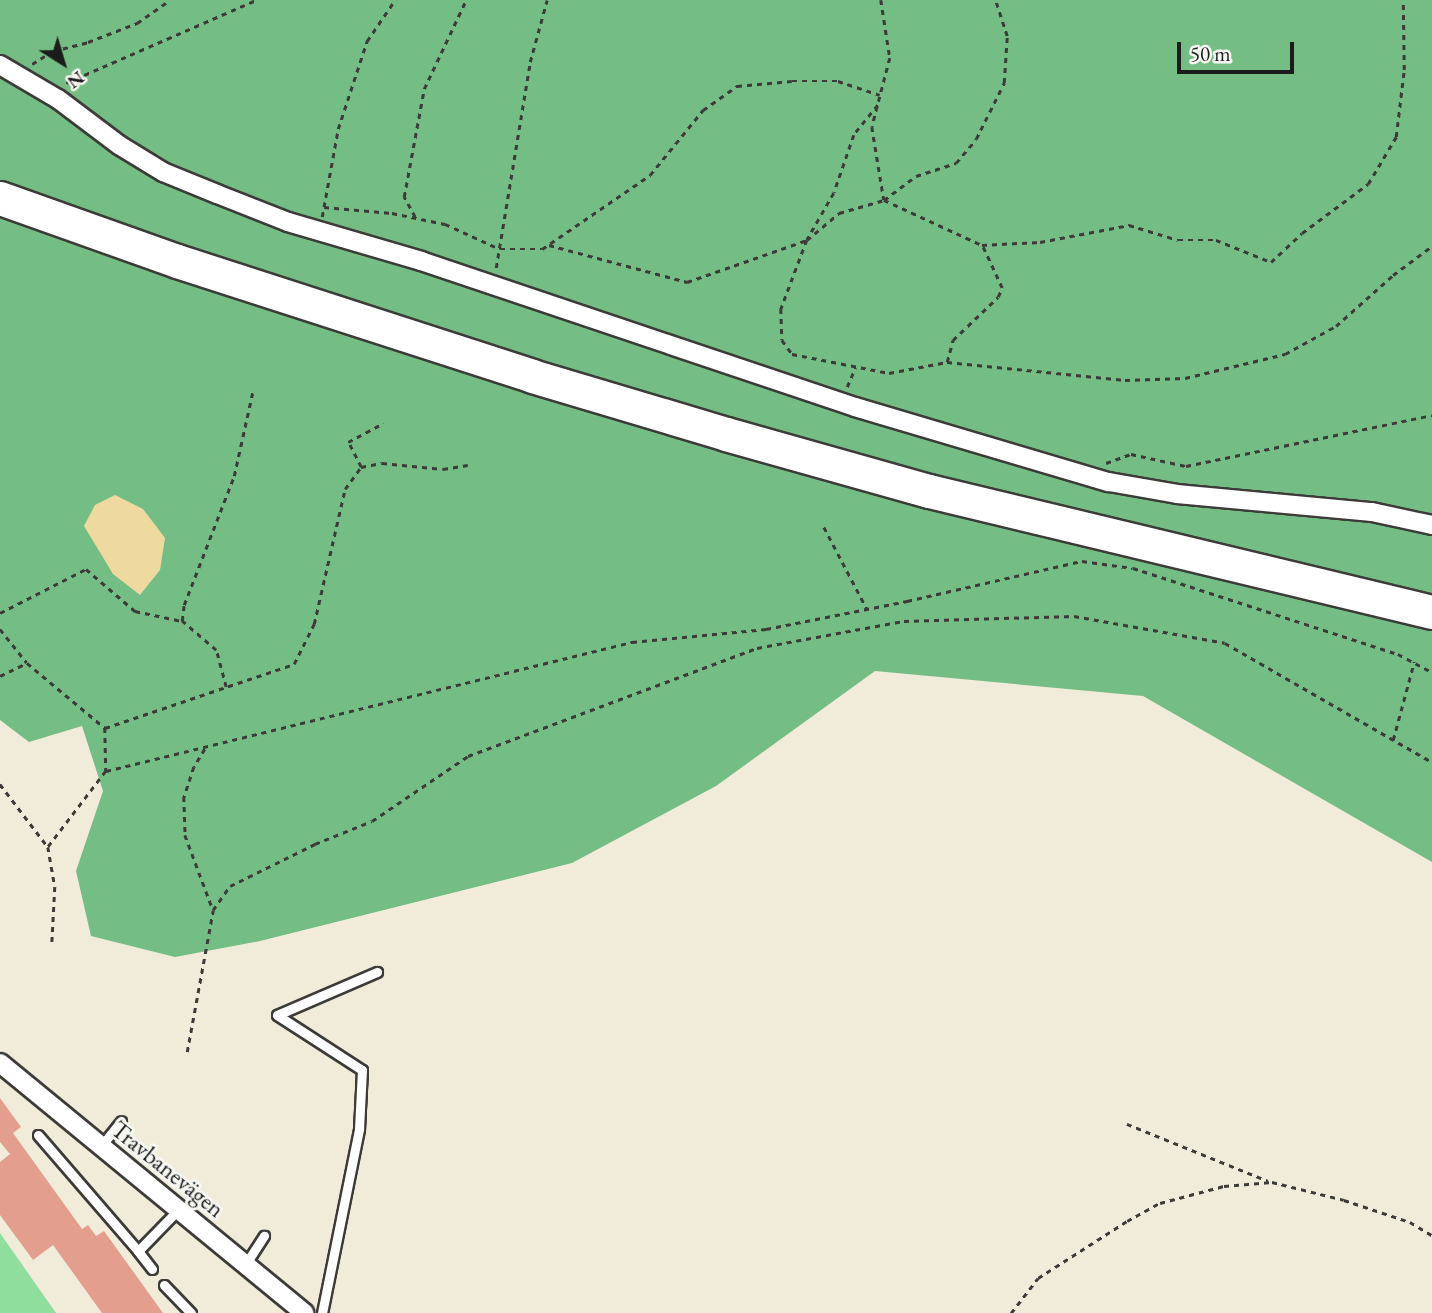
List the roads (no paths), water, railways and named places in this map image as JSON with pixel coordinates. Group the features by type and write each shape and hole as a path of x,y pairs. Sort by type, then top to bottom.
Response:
{"highway":[{"path":"0,198 177,261 532,376 726,435 929,491 1432,612"},
{"path":"0,216 304,319 668,433 1112,554 1432,628"}],"street":[{"path":"0,65 47,92 119,145 174,176 288,222 493,284 841,402 1086,476 1177,494 1371,512 1432,525"},
{"name":"Travbanevägen","path":"0,1063 304,1313"}],"lane":[{"path":"322,1313 359,1129 362,1070 277,1015 377,972"},
{"path":"101,1146 121,1121"},
{"path":"37,1135 152,1269"},
{"path":"138,1251 178,1210"},
{"path":"245,1265 264,1236"},
{"path":"164,1286 191,1313"}]}
